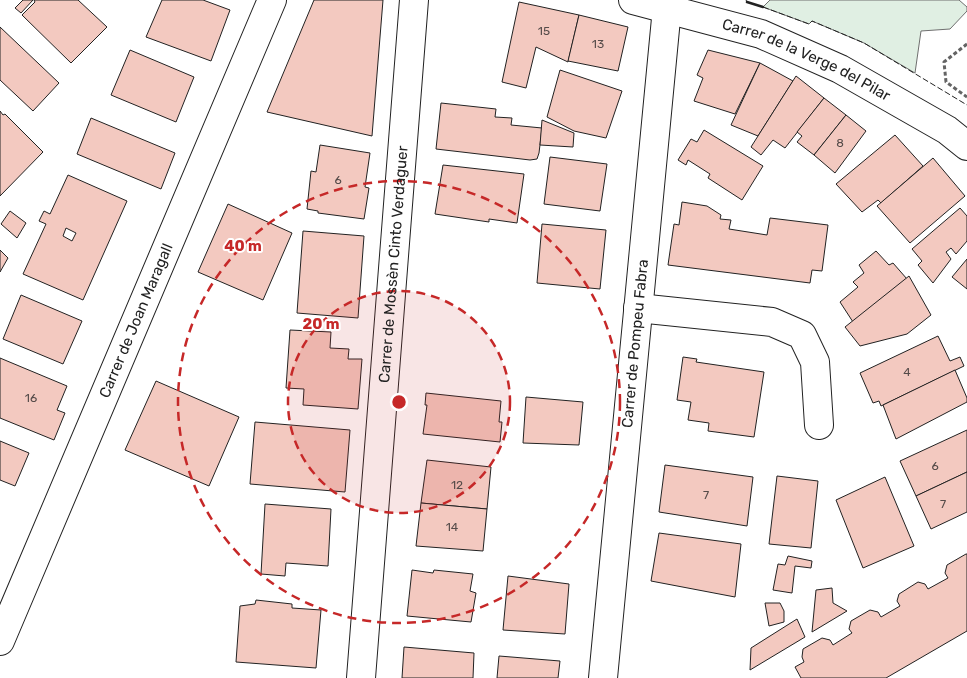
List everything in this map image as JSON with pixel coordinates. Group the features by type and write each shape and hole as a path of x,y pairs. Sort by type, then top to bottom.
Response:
{"street":[{"name":"Carrer de Joan Maragall","path":"0,641 272,0"},
{"name":"Carrer de Mossèn Cinto Verdaguer","path":"361,678 414,0"},
{"name":"Carrer de la Verge del Pilar","path":"633,0 761,34 840,69 947,130 967,146"},
{"name":"Carrer de Pompeu Fabra","path":"603,678 667,8"},
{"path":"638,308 772,322 802,335 815,362 819,424"}],"path":[{"path":"967,44 944,62 946,82 967,97"}],"green space":[{"path":"770,0 959,0 967,7 967,11 950,29 921,31 915,73 864,43 812,21 809,24 763,7"}],"building":[{"path":"23,0 33,0 21,13 15,8"},
{"path":"34,0 78,0 107,27 71,63 22,15 35,2"},
{"path":"162,0 203,0 230,10 211,61 146,37"},
{"path":"314,0 383,0 372,136 267,112"},
{"path":"519,2 579,15 568,62 536,47 526,88 502,82"},
{"path":"579,15 628,27 618,71 568,61"},
{"path":"0,27 59,83 33,111 0,80"},
{"path":"130,50 194,77 176,122 111,95"},
{"path":"708,50 760,63 735,114 694,101 703,78 697,75"},
{"path":"760,63 793,81 758,136 731,125"},
{"path":"560,70 622,91 606,138 574,131 547,117"},
{"path":"796,76 824,98 785,148 773,140 761,155 751,147"},
{"path":"824,98 846,115 814,155 797,142 802,136 797,132"},
{"path":"441,103 496,109 495,117 512,118 511,125 542,128 537,159 530,160 436,149"},
{"path":"0,111 43,152 0,196"},
{"path":"846,115 866,131 835,173 814,155"},
{"path":"91,118 175,153 161,189 77,154"},
{"path":"542,120 574,133 573,147 540,145"},
{"path":"704,130 763,166 742,200 708,178 710,174 688,160 686,165 678,160 691,139 697,142"},
{"path":"895,135 923,166 881,203 878,200 862,212 836,184"},
{"path":"320,145 370,153 365,187 369,188 364,219 318,213 318,211 307,209 311,171 316,172"},
{"path":"550,157 607,164 600,211 544,204"},
{"path":"933,158 965,196 910,243 877,206"},
{"path":"443,165 524,174 517,223 489,219 489,222 435,214"},
{"path":"68,175 127,201 83,300 23,274 46,224 39,221 44,211 50,214","holes":["66,228 76,233 72,241 63,236"]},
{"path":"682,202 707,206 721,215 720,219 731,220 729,229 767,235 770,218 828,225 822,271 812,270 810,283 668,265 674,224 679,225"},
{"path":"228,204 292,233 263,300 198,272"},
{"path":"960,208 967,216 967,241 956,254 951,248 946,252 951,259 933,283 918,265 922,261 912,249"},
{"path":"10,211 26,223 17,238 1,224"},
{"path":"542,224 606,230 600,289 537,283"},
{"path":"303,231 364,236 358,318 297,313"},
{"path":"0,250 8,258 0,272"},
{"path":"876,251 889,265 893,263 907,279 853,322 840,302 858,287 853,282 864,273 859,265"},
{"path":"967,259 967,289 952,277"},
{"path":"909,276 931,315 907,334 860,346 845,327"},
{"path":"21,295 82,321 63,364 3,339"},
{"path":"290,330 331,332 330,348 349,349 348,359 362,359 358,409 303,405 304,389 286,388"},
{"path":"938,336 950,361 960,357 964,366 881,406 879,401 873,403 860,373"},
{"path":"683,357 697,359 696,362 764,372 754,437 708,431 709,423 688,420 691,402 677,400"},
{"path":"0,358 67,386 57,410 65,413 54,440 0,418"},
{"path":"955,370 967,402 896,439 883,405"},
{"path":"156,381 239,417 209,486 125,450"},
{"path":"426,393 501,401 499,422 502,422 500,442 423,434 427,405 425,405"},
{"path":"526,397 583,402 579,445 523,443"},
{"path":"255,422 350,430 345,492 250,484"},
{"path":"967,430 967,472 916,496 900,461"},
{"path":"0,441 29,453 15,486 0,480"},
{"path":"427,460 491,467 487,509 421,503"},
{"path":"665,465 753,477 747,526 659,512"},
{"path":"967,472 967,512 931,529 916,496"},
{"path":"777,476 818,481 811,548 769,544"},
{"path":"885,477 914,546 863,568 836,500"},
{"path":"421,503 487,509 483,551 416,546"},
{"path":"265,504 331,509 328,566 286,563 285,576 261,574"},
{"path":"659,533 741,544 735,597 651,581"},
{"path":"966,554 967,631 886,678 801,678 795,667 804,662 802,657 803,649 822,638 830,640 833,645 852,633 849,629 851,621 870,610 878,612 881,617 900,606 897,601 899,594 918,582 925,584 928,589 948,578 945,573 947,565"},
{"path":"788,556 812,561 811,568 795,566 792,593 773,590 778,564 785,565"},
{"path":"412,570 433,573 434,570 473,574 470,591 476,593 471,622 407,616"},
{"path":"508,576 569,584 565,634 503,630"},
{"path":"832,588 833,603 847,611 812,632 816,590"},
{"path":"256,600 292,604 292,608 321,610 316,668 236,662 240,606 255,604"},
{"path":"765,603 780,603 784,611 784,622 769,626"},
{"path":"797,619 805,637 750,670 751,648"},
{"path":"404,647 474,653 473,678 402,678"},
{"path":"499,656 560,661 558,678 497,678"}],"fence":[{"path":"763,7 809,24 812,21 864,43 967,105"}],"wall":[{"path":"747,2 763,7"}]}
